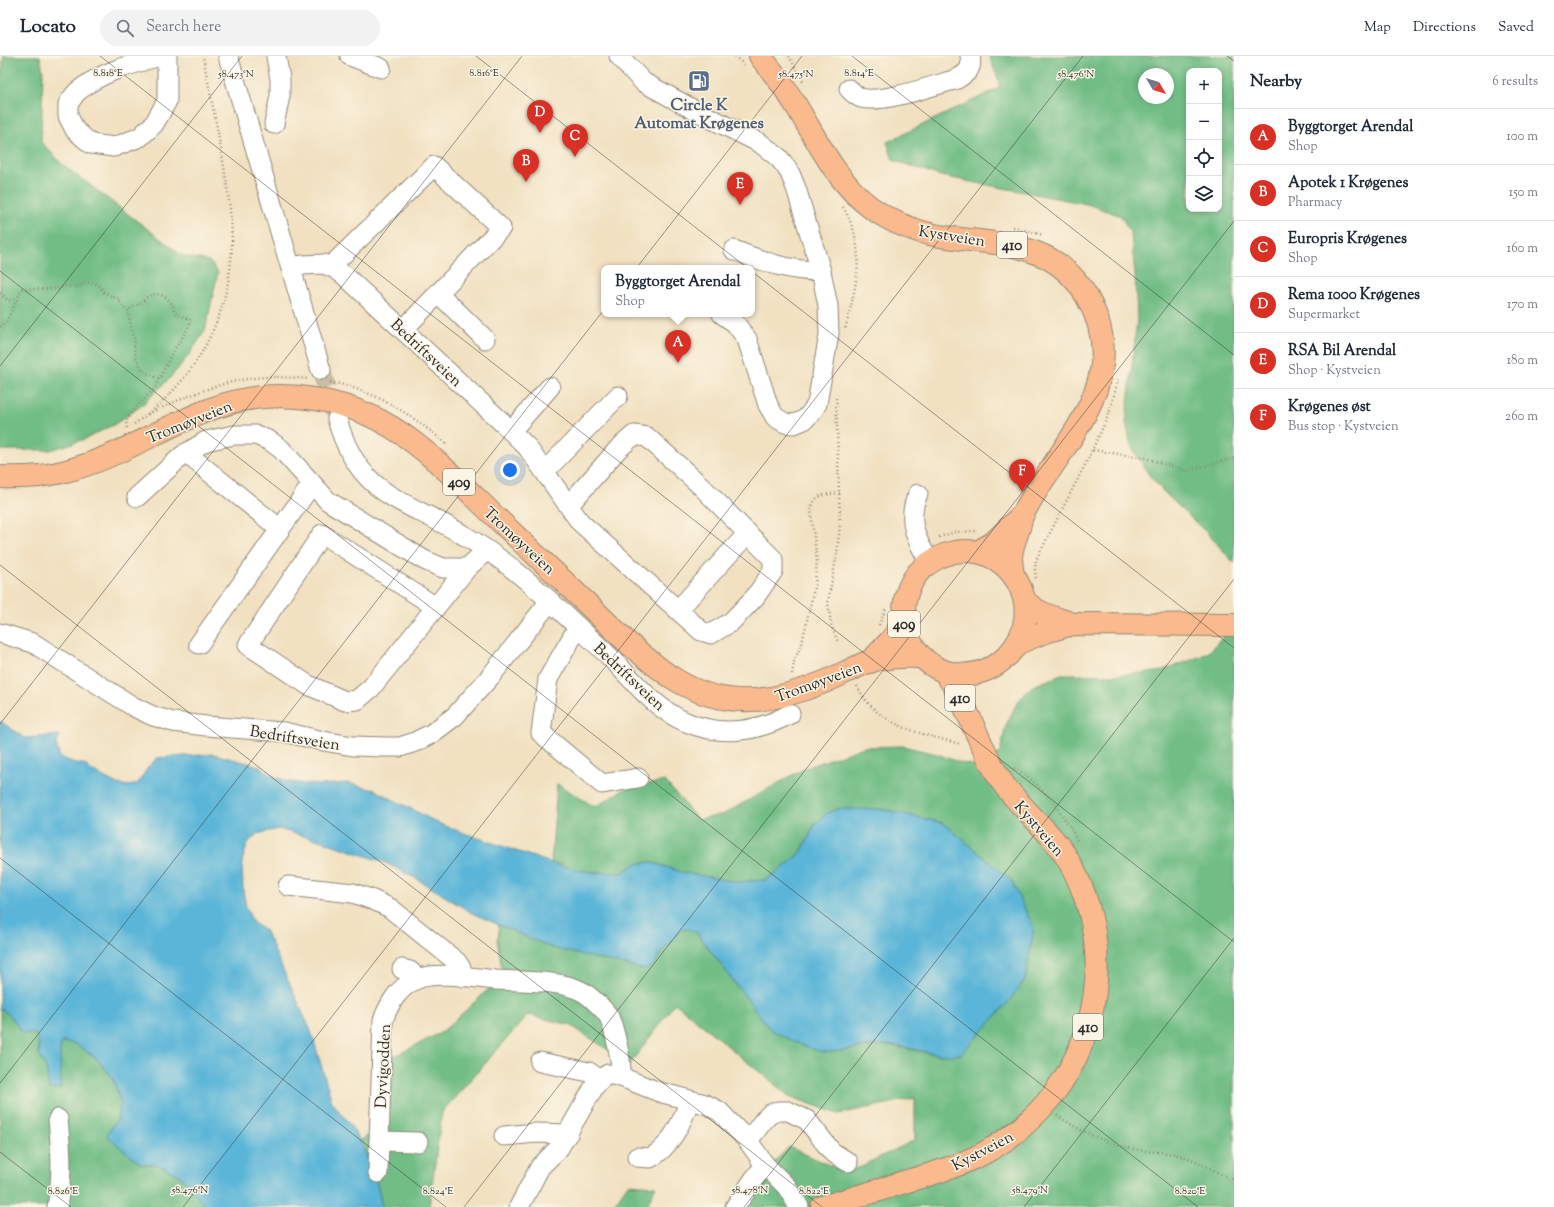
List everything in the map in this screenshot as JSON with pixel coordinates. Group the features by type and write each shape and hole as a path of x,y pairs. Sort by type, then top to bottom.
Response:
{"main road":[{"name":"Kystveien","path":"760,56 796,106 839,175 851,190 869,206 889,219 918,231 949,237 1006,244 1039,253 1060,266 1070,275 1079,285 1096,315 1102,341 1102,357 1098,384 1084,415 1022,515 1014,540 1011,556 1013,575"},
{"name":"Tromøyveien","path":"0,477 28,477 43,475 88,465 186,419 213,408 234,402 267,397 300,397 323,400 356,410 376,419 412,441 462,486 628,643 654,665 690,688 706,695 743,701 760,700 805,689 870,662 905,656 922,657"},
{"name":"Kystveien","path":"977,552 993,543 1022,515"},
{"name":"409","path":"952,552 977,552 997,560 1013,575 1021,587 1025,602 1025,623 1018,643 1013,651 1000,663 983,671 964,674 944,671 922,657 912,645 904,623 904,603 910,584 922,568 930,562 940,556 952,552"},
{"name":"409","path":"1025,602 1042,613 1073,624"},
{"name":"Tromøyveien","path":"870,662 890,641 904,623"},
{"name":"409","path":"1018,643 1045,632 1073,624 1234,625"},
{"name":"Kystveien","path":"822,1207 939,1172 970,1160 1004,1141 1021,1128 1047,1103 1071,1067 1084,1040 1092,1012 1097,982 1094,934 1086,899 1071,864 1052,837 1016,800 1002,782 985,753 974,726 950,679 944,671"},
{"name":"Kystveien","path":"974,726 974,689 983,671"}],"street":[{"path":"160,56 127,66 99,77 77,92 68,104 68,116 75,130 91,144 114,148 140,138 154,124 168,101 167,56"},
{"path":"228,56 321,370"},
{"path":"274,124 280,96 276,56"},
{"path":"350,56 381,68"},
{"path":"848,89 854,95 862,98 881,99 957,79 965,74 969,69 972,63 970,56"},
{"path":"620,57 638,77 654,89 760,143 780,158 789,171 796,188 821,271 828,306 829,334 817,404 804,420 794,424 785,423 775,417 768,405 747,339 734,323 726,317"},
{"path":"330,267 434,166 500,228 403,330"},
{"path":"734,250 783,267 801,271 821,271"},
{"name":"Bedriftsveien","path":"291,268 302,265 324,264 334,268 353,284 527,447 580,522 701,631 711,634 731,622 755,597 773,571 773,559 701,486 648,436 634,435 618,449 569,505"},
{"path":"438,293 485,339"},
{"path":"511,431 550,387"},
{"path":"545,472 618,396"},
{"name":"Bedriftsveien","path":"337,419 343,439 353,460 370,481 400,502 447,525 487,550 521,575 578,627 654,702 663,709 686,723 715,730 744,730 763,726 790,714"},
{"path":"137,497 186,454 206,441 234,435 256,435 270,440 281,449 328,501 424,560 442,568 467,568"},
{"path":"186,454 280,529"},
{"path":"199,644 312,484"},
{"path":"918,494 913,507 913,528 920,547 930,562"},
{"path":"678,610 748,533"},
{"path":"436,607 322,534 248,645 308,685 345,701 356,700 371,688 436,607 467,568 487,550"},
{"name":"Bedriftsveien","path":"0,633 33,643 134,706 153,716 173,722 284,732 353,746 385,748 400,747 415,742 431,734 455,716 490,677 550,601"},
{"path":"578,627 548,679 541,733 602,784 638,778"},
{"path":"288,886 353,893 390,908 457,962 462,968 463,977"},
{"path":"402,969 410,970 418,979"},
{"name":"Dyvigodden","path":"378,1173 382,1020 393,998 409,983 418,979 444,976 551,983 582,991 594,1000 608,1016 616,1042 621,1077"},
{"path":"540,1062 589,1072 600,1080"},
{"path":"519,1207 540,1167 559,1148 594,1087 608,1074 621,1077 659,1092 705,1104 719,1111 748,1140 765,1165 787,1187 799,1207"},
{"path":"637,1157 650,1158 662,1150 675,1132 689,1101"},
{"path":"748,1140 770,1114 778,1111 788,1111 807,1120 832,1152 848,1162"},
{"path":"57,1207 61,1186 62,1156 58,1119"},
{"path":"504,1136 568,1134"},
{"path":"379,1141 418,1142"},
{"path":"735,1207 765,1165"}],"path":[{"path":"121,431 148,414 170,395 192,369 207,345 222,308 229,276 232,241 227,186 203,56"},
{"path":"789,56 803,83"},
{"path":"1008,226 1034,232 1049,238"},
{"path":"0,327 6,322 22,289 57,289 66,286 74,288 93,282 100,286 103,292 118,299 128,311 135,340 134,349 138,360 143,370 160,379"},
{"path":"0,293 6,299 11,300 18,298"},
{"path":"127,428 126,420 135,408 155,388 172,353 187,330 190,320 174,312 172,303 158,295 148,296 128,311"},
{"path":"1038,584 1035,570 1036,560 1093,450 1109,414 1118,380"},
{"path":"1093,450 1145,458 1187,471 1234,458"},
{"path":"792,674 794,662 802,643 815,584 817,562 811,512 812,505 814,500 819,496 840,493"},
{"path":"856,683 862,695 872,708 892,723 960,744"},
{"path":"1012,767 1032,782 1061,812 1079,842"},
{"path":"1053,1113 1071,1125 1098,1139 1122,1147 1176,1154 1196,1160 1221,1175 1234,1180"}],"green space":[{"path":"4,56 40,56 43,72 41,142 62,164 183,256 209,261 218,272 205,331 171,377 141,406 115,424 85,439 51,450 0,450 0,82"},
{"path":"989,56 1234,56 1234,563 1209,535 1164,492 1149,475 1131,446 1126,423 1137,319 1131,234 1121,216 1087,204 941,176 893,160 887,142 999,88 999,81"},
{"path":"1234,616 1234,1207 740,1207 764,1173 789,1147 847,1173 915,1140 915,1098 838,1114 789,1096 675,1003 630,1064 570,1025 528,1015 442,1112 429,1207 382,1207 377,1183 360,1141 369,1135 378,1125 389,1059 442,1032 503,976 497,939 499,933 498,924 552,948 655,964 660,954 680,931 689,929 697,933 770,1029 823,1052 888,1045 939,1055 961,1054 1005,1006 1025,980 943,823 878,809 815,823 802,851 766,880 737,882 685,873 650,862 636,864 624,872 619,873 591,872 572,869 551,863 557,784 595,807 625,789 665,781 698,820 724,814 805,768 864,747 902,746 937,754 961,763 984,767 1000,752 1006,725 1017,703 1031,687 1064,674 1115,675 1157,672 1189,661 1208,653 1225,635"},
{"path":"0,1008 10,1016 23,1034 31,1033 36,1035 39,1046 39,1056 46,1067 49,1089 62,1042 76,1044 96,1058 113,1078 121,1104 117,1120 107,1134 142,1165 156,1164 179,1175 206,1207 0,1207"},
{"path":"628,1184 656,1186 646,1207 612,1207"}],"water":[{"path":"0,721 25,738 60,735 56,744 60,757 77,764 84,764 92,771 117,784 129,786 137,784 149,766 157,758 214,754 259,766 269,774 288,782 320,785 347,783 375,790 440,824 461,832 551,863 572,869 591,872 619,873 624,872 636,864 650,862 685,873 737,882 766,880 802,851 815,824 826,814 837,809 878,809 943,823 1011,880 1034,928 1025,980 1005,1006 961,1054 934,1054 888,1045 824,1052 812,1049 770,1029 697,933 691,930 685,929 680,931 660,954 655,964 651,968 642,969 552,948 472,913 417,879 386,863 322,841 278,829 257,834 248,843 242,861 243,890 246,907 253,923 265,930 311,1031 332,1102 349,1123 362,1144 377,1183 382,1207 206,1207 179,1175 156,1164 142,1165 110,1139 107,1134 117,1120 121,1104 113,1078 96,1058 76,1044 62,1042 60,1051 61,1088 49,1089 46,1067 39,1056 39,1046 36,1035 31,1033 23,1034 10,1016 0,1008"}],"tunnel":[{"path":"321,370 335,414"}],"place":[{"name":"Circle K Automat Krøgenes","path":"699,81"},
{"name":"Rema 1000 Krøgenes","path":"540,133"},
{"name":"Europris Krøgenes","path":"575,157"},
{"name":"Apotek 1 Krøgenes","path":"526,182"},
{"name":"RSA Bil Arendal","path":"740,205"},
{"name":"Byggtorget Arendal","path":"678,363"},
{"name":"Krøgenes øst","path":"1022,492"}]}
